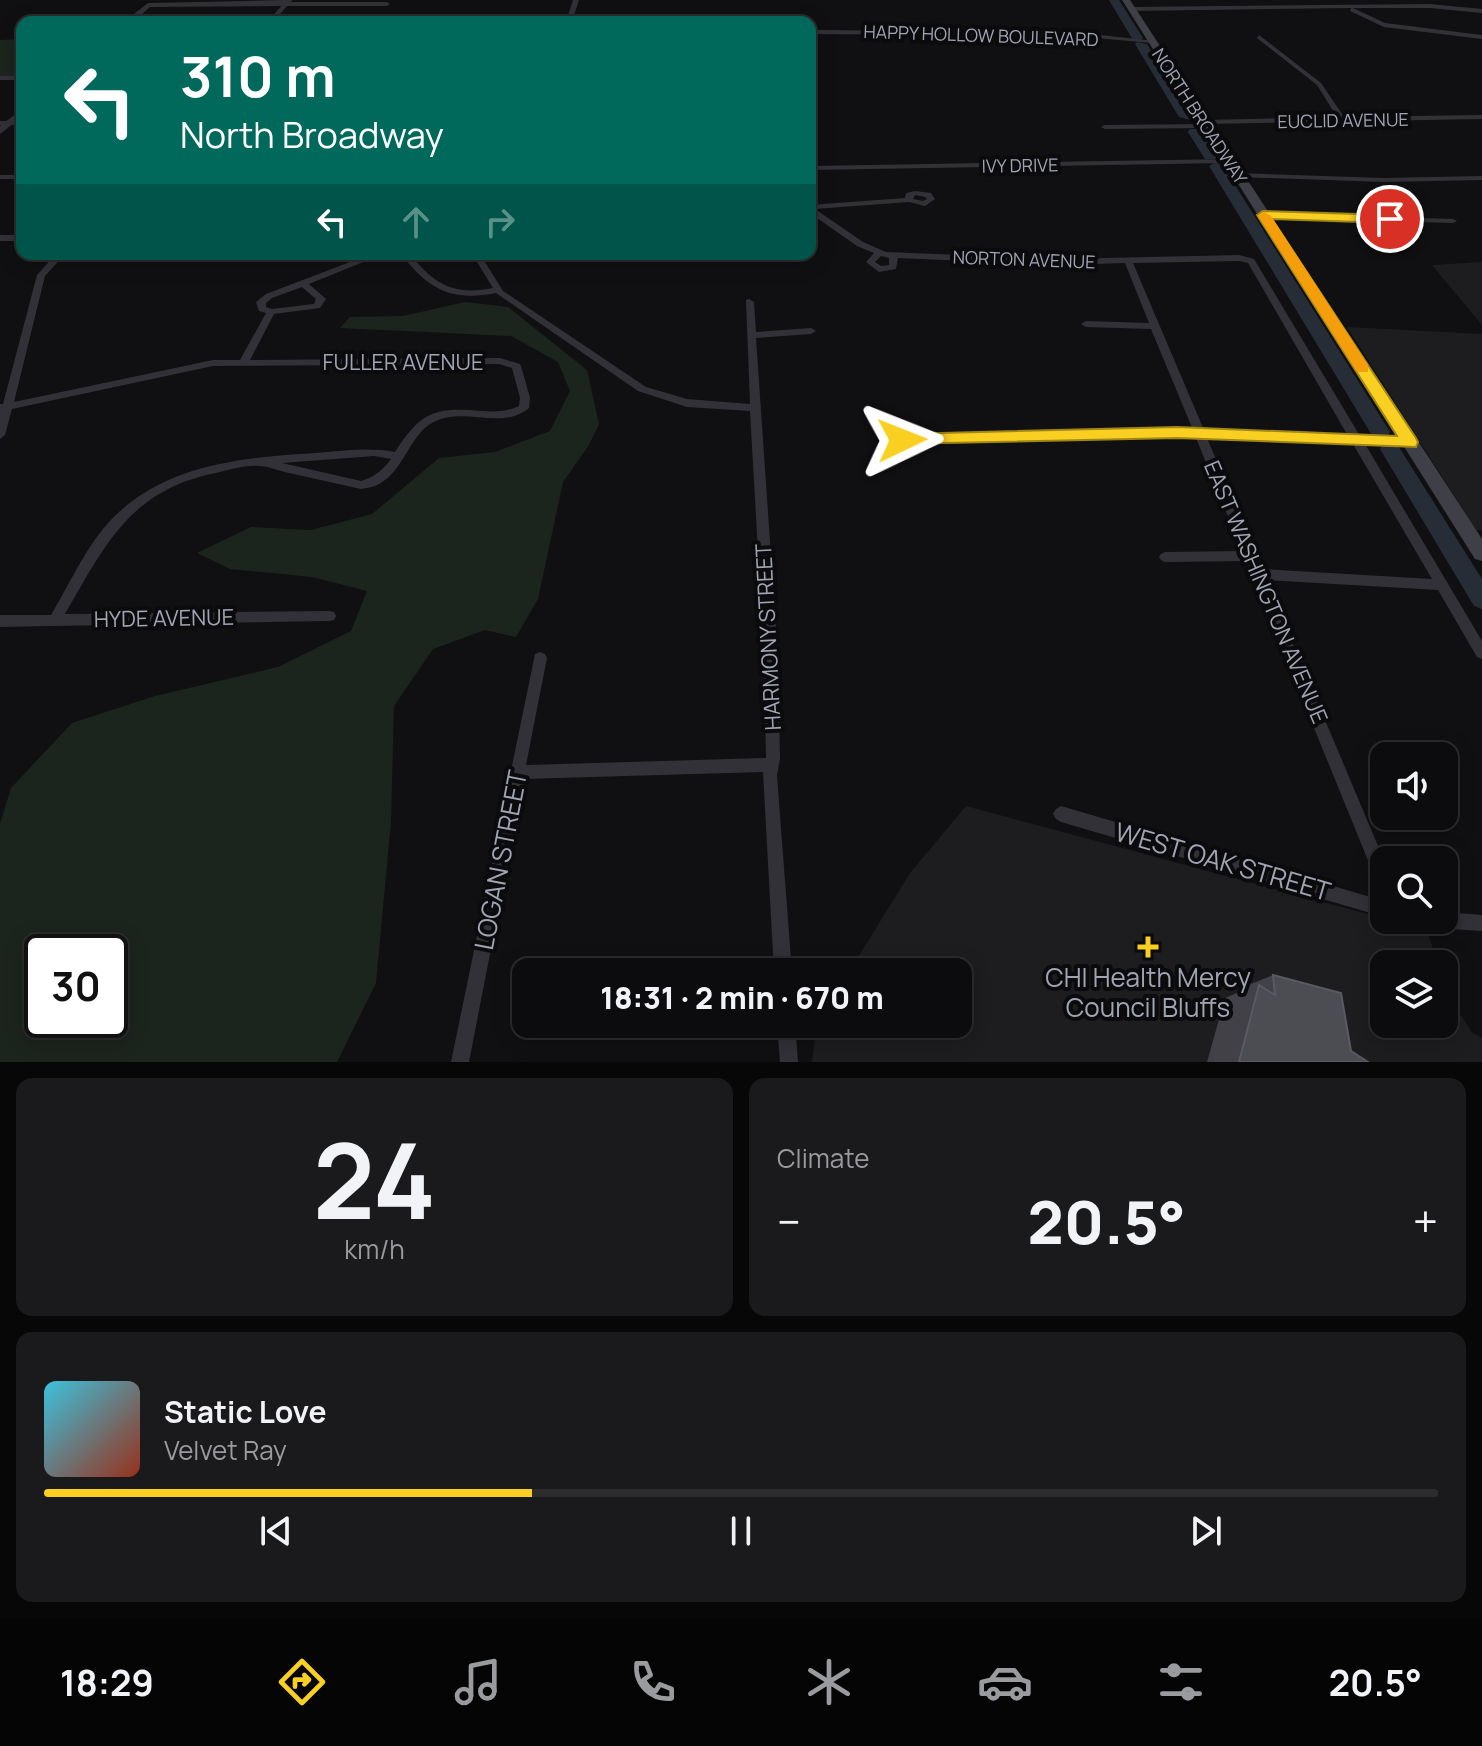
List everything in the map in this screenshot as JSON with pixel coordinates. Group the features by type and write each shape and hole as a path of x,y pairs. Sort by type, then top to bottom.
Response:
{"main road":[{"name":"NORTH BROADWAY","path":"1128,4 1482,554"}],"street":[{"path":"135,16 151,2 387,4"},
{"path":"1128,4 1349,8 1430,6 1482,11"},
{"path":"1349,8 1384,25 1482,37"},
{"name":"HAPPY HOLLOW BOULEVARD","path":"816,32 1073,34 1152,41"},
{"path":"1259,37 1319,84 1342,120"},
{"name":"EUCLID AVENUE","path":"1105,127 1482,117"},
{"path":"0,131 5,123"},
{"name":"IVY DRIVE","path":"816,168 1229,161"},
{"path":"1238,175 1384,180 1482,178"},
{"path":"816,208 909,200"},
{"name":"NORTON AVENUE","path":"816,212 878,254 894,256 1059,262 1239,258 1251,261 1356,440"},
{"path":"1263,215 1453,221"},
{"path":"878,254 870,262 875,268 884,270 895,265 894,256"},
{"path":"0,435 4,408 41,275 55,260"},
{"path":"303,283 321,299 317,306 271,312 262,309 263,299 303,283 363,260"},
{"path":"410,260 426,277 448,292 463,297 498,290"},
{"path":"480,260 498,290 642,389 679,402 754,408"},
{"name":"EAST WASHINGTON AVENUE","path":"1128,261 1370,846"},
{"name":"HARMONY STREET","path":"749,302 771,658 770,776 782,958"},
{"path":"244,362 271,312"},
{"path":"1086,324 1155,326"},
{"path":"751,335 811,331"},
{"name":"FULLER AVENUE","path":"4,408 201,365 244,362 500,361 516,366 525,398 524,408 511,414 435,416 424,423 378,481 361,485 263,463"},
{"path":"902,440 1200,433 1410,442"},
{"path":"1356,440 1482,653"},
{"path":"55,620 103,538 139,501 187,475 216,468 374,452 398,457"},
{"path":"1165,557 1252,556"},
{"path":"1259,574 1442,585"},
{"name":"HYDE AVENUE","path":"0,621 329,616"},
{"name":"LOGAN STREET","path":"460,1062 540,658"},
{"path":"517,772 772,765"},
{"name":"WEST OAK STREET","path":"1061,814 1370,905"},
{"path":"1458,921 1482,923"},
{"path":"787,1038 789,1062"}],"shaded area":[{"path":"16,39 16,76 0,76 0,40"},
{"path":"1482,262 1482,325 1432,265"},
{"path":"465,302 508,307 587,370 599,424 589,445 563,482 538,599 516,637 485,630 433,649 394,706 391,822 376,983 337,1062 0,1062 0,824 11,788 72,723 155,696 278,667 351,631 367,591 312,577 230,569 197,553 251,527 311,530 372,514 439,458 495,452 550,431 570,391 558,362 511,336 340,328 350,317 403,316"},
{"path":"1347,327 1482,334 1482,530 1476,530"},
{"name":"CHI Health Mercy Council Bluffs","path":"966,806 1370,915 1370,934 1428,934 1433,950 1370,950 1370,1038 1458,1038 1458,1011 1472,1032 1482,1038 1482,1062 812,1062 815,1038 972,1038 972,958 858,958 910,873"}],"building":[{"path":"1273,975 1341,993 1351,1051 1368,1062 1239,1062 1259,985 1275,995"}],"waterway":[{"path":"1114,0 1137,38"},
{"path":"1141,44 1185,117"},
{"path":"1195,132 1210,156"},
{"path":"1216,166 1380,432"},
{"path":"1390,449 1482,599"}],"slow traffic":[{"path":"1264,216 1362,369"}],"place":[{"name":"CHI Health Mercy Council Bluffs","path":"1148,947"}],"route":[{"path":"902,440 1177,433 1410,442 1263,215 1390,219"}]}
